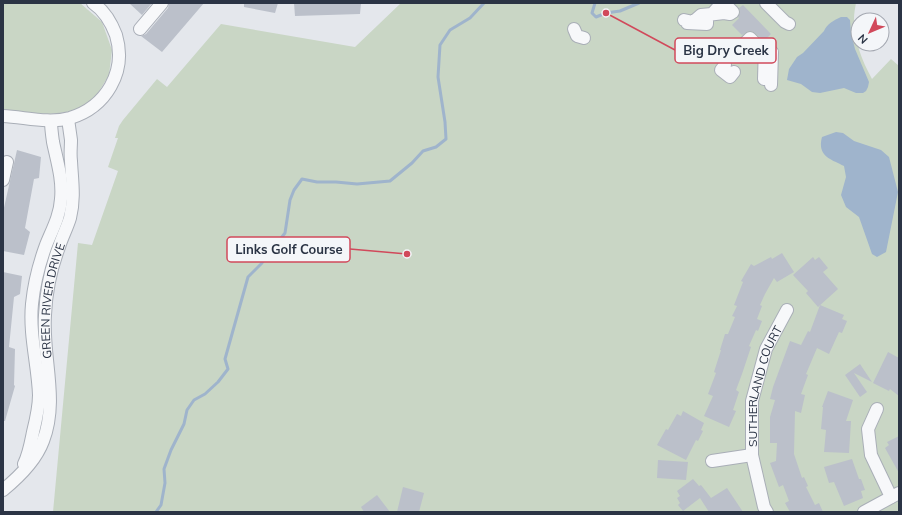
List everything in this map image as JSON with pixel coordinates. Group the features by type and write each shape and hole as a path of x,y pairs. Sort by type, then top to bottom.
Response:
{"street":[{"path":"140,30 162,3"},
{"path":"686,22 693,22 701,15 712,14 723,3"},
{"path":"766,3 785,22 789,24"},
{"path":"3,116 51,121 68,119 79,115 104,96 116,76 119,66 119,56 113,26 102,6"},
{"path":"574,29 577,36 584,38"},
{"name":"GREEN RIVER DRIVE","path":"3,490 24,470 38,452 48,426 51,392 44,316 49,281 55,259 70,218 72,206 73,178 71,139 68,119"},
{"name":"GREEN RIVER DRIVE","path":"18,476 26,461 29,450 37,415 39,397 32,335 33,292 40,261 56,220 61,200 61,186 51,121"},
{"path":"3,180 7,162"},
{"name":"SUTHERLAND COURT","path":"767,512 764,507 752,455 752,402 766,349 787,310"},
{"path":"864,512 895,495 871,455 868,429 877,409"},
{"path":"712,461 752,455"}],"green space":[{"path":"3,3 80,3 102,22 112,50 109,75 95,98 76,111 50,114 3,112"},
{"path":"401,3 856,3 855,12 850,12 850,52 860,52 872,79 891,59 899,66 899,512 53,512 78,243 92,245 118,171 108,167 118,138 115,138 119,126 157,79 167,87 221,24 355,47"}],"water":[{"path":"841,17 847,17 850,20 850,52 856,52 869,82 866,91 863,93 856,93 844,88 820,93 812,92 801,84 787,80 789,69 797,57 803,53 833,21"},
{"path":"836,132 843,133 854,141 881,150 889,157 898,192 886,252 877,257 872,254 859,217 846,207 841,195 846,177 844,166 830,159 821,149 822,137"}],"building":[{"path":"129,3 152,3 142,15"},
{"path":"169,3 204,3 162,52 141,36 146,34 168,8"},
{"path":"244,3 278,3 275,13 244,7"},
{"path":"294,3 361,3 360,14 295,16"},
{"path":"743,5 771,34 766,39 762,39 752,31 748,31 742,35 732,25 739,18 739,8"},
{"path":"17,150 41,157 39,178 34,179 25,228 30,232 24,255 3,251 3,212"},
{"path":"782,253 794,272 777,282 774,278 760,305 762,306 757,319 762,321 749,346 751,347 736,390 739,392 733,410 736,411 729,427 704,416 713,396 708,394 716,373 714,372 725,334 728,334 735,317 732,316 737,306 734,305 743,282 741,281 751,264 754,266 771,257 772,259"},
{"path":"813,257 815,260 819,257 828,268 823,272 838,289 818,307 806,293 808,291 793,275"},
{"path":"3,272 22,276 20,294 14,297 9,347 15,349 15,386 5,421 3,421"},
{"path":"820,305 844,315 842,319 847,321 842,333 839,332 829,354 817,348 806,374 808,375 801,394 805,395 801,413 795,411 794,454 802,478 804,477 808,486 806,487 815,505 819,503 823,512 790,512 785,503 789,501 783,485 779,487 770,463 776,461 777,443 770,443 770,417 775,400 770,399 790,341 801,345 808,331 810,332"},
{"path":"888,352 899,358 899,396 890,389 889,391 873,383"},
{"path":"860,364 872,382 854,373 867,392 860,397 845,375"},
{"path":"828,391 853,400 846,421 851,421 849,453 824,452 826,430 821,429 822,407"},
{"path":"683,411 704,423 701,430 703,431 698,441 696,440 686,460 657,445 677,414 681,416"},
{"path":"899,436 899,473 885,448 889,445 887,442"},
{"path":"852,459 859,479 861,479 865,490 861,491 863,498 844,506 834,482 829,483 824,467"},
{"path":"658,460 688,462 686,480 657,478"},
{"path":"693,479 699,486 701,485 711,498 727,488 743,512 709,512 700,498 683,511 678,505 680,503 677,498 680,496 677,491"},
{"path":"403,487 424,493 419,512 397,512"},
{"path":"377,495 390,512 364,512 361,507"}],"waterway":[{"path":"156,512 161,505 165,483 164,469 171,450 184,424 187,410 194,400 205,394 218,382 228,369 225,359 248,277 261,264 285,233 290,200 294,190 302,179 317,182 357,184 390,181 412,163 423,151 436,147 446,139 438,77 440,45 450,30 470,18 484,3"},
{"path":"595,3 592,13 596,17 606,13 620,11 639,3"}],"place":[{"name":"Big Dry Creek","path":"606,13"},
{"name":"Links Golf Course","path":"407,254"}]}
